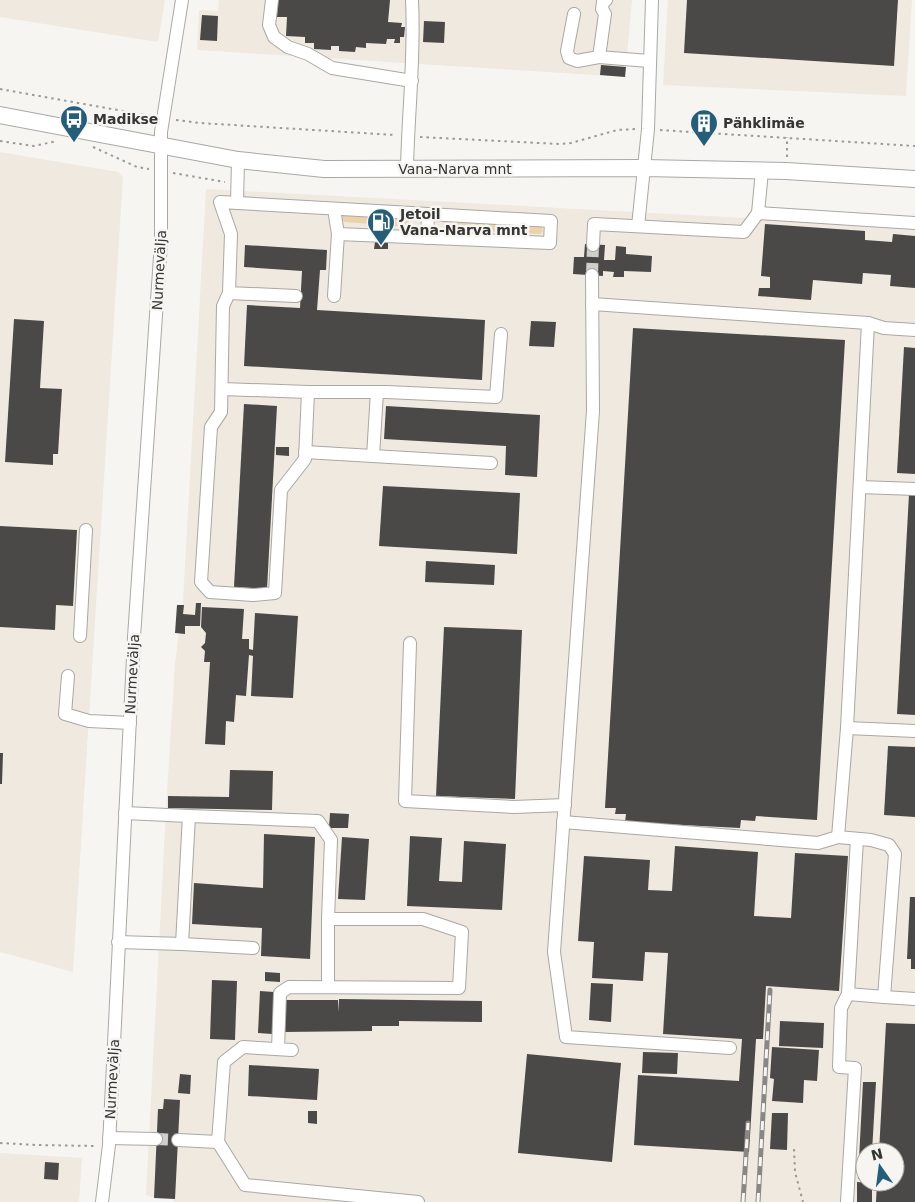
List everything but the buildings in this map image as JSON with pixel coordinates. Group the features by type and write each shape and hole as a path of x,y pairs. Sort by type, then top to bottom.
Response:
{"main road":[{"name":"Vana-Narva mnt","path":"0,115 238,160 324,169 644,168 762,171 915,179"}],"street":[{"path":"161,146 182,0"},
{"path":"272,0 269,25 274,37 288,47 308,54 332,68 412,81"},
{"path":"406,170 412,81 412,0"},
{"path":"599,57 605,14 602,9 603,2 606,0"},
{"path":"638,226 648,129 652,0"},
{"path":"574,14 567,51 569,58 576,61 599,57 650,61"},
{"name":"Nurmevälja","path":"102,1202 109,1141 130,723 161,242 161,146"},
{"path":"237,203 238,160"},
{"path":"593,245 594,224 744,232 758,213 762,171"},
{"path":"308,392 304,459 281,490 275,593 253,595 210,592 201,582 211,427 221,412 223,306 229,293 231,234 220,202 551,221 550,243 338,234"},
{"path":"334,209 338,234 334,296"},
{"path":"758,213 915,223"},
{"path":"427,238 428,214"},
{"path":"592,275 593,411 554,952 566,1037 730,1048"},
{"path":"229,293 296,296"},
{"path":"592,304 868,323 884,328 915,330"},
{"path":"838,837 847,728 868,323"},
{"path":"222,389 377,392 496,397 501,334"},
{"path":"374,456 377,392"},
{"path":"305,452 491,463"},
{"path":"860,487 915,489"},
{"path":"80,636 86,530"},
{"path":"410,644 405,801 514,807 565,805"},
{"path":"68,676 65,714 89,720 130,723"},
{"path":"847,728 915,732"},
{"path":"125,813 318,821 331,840 328,987"},
{"path":"182,944 189,816"},
{"path":"564,822 818,843 838,837 889,845 894,854 884,997"},
{"path":"847,1202 855,1068 839,1067 841,1008 848,994 857,839"},
{"path":"278,1049 280,993 289,987 459,988 462,932 423,919 328,919"},
{"path":"118,942 254,948"},
{"path":"848,994 915,999"},
{"path":"292,1050 243,1047 224,1062 218,1142 244,1185 310,1197 418,1202"},
{"path":"109,1141 156,1139"},
{"path":"178,1140 218,1142"}],"path":[{"path":"0,89 200,123 408,136 560,144 572,143 617,130 648,129 915,146"},
{"path":"787,137 787,164"},
{"path":"0,141 34,146 55,140 60,141"},
{"path":"92,147 137,167 237,184"},
{"path":"0,1143 65,1146 109,1141"},
{"path":"794,1149 795,1172 803,1202"}],"shaded area":[{"path":"0,0 165,0 158,42 0,17"},
{"path":"219,0 632,0 625,77 197,50 199,10 218,11"},
{"path":"668,0 912,0 906,96 663,85"},
{"path":"0,152 118,172 123,177 73,972 0,952"},
{"path":"206,189 727,217 915,230 915,1202 173,1202 173,1198 154,1198 146,1195 175,663 183,601"},
{"path":"344,215 409,218 409,227 345,222 341,219"},
{"path":"444,220 541,226 543,231 540,234 443,229"},
{"path":"0,1153 82,1158 79,1202 0,1202"}],"tunnel":[{"path":"592,275 593,245"},
{"path":"156,1139 178,1140"}],"railway":[{"path":"758,1202 770,990"},
{"path":"743,1202 748,1123"}],"place":[{"name":"Madikse","path":"74,143"},
{"name":"Pähklimäe","path":"704,147"},
{"name":"Jetoil Vana-Narva mnt","path":"381,246"}]}
